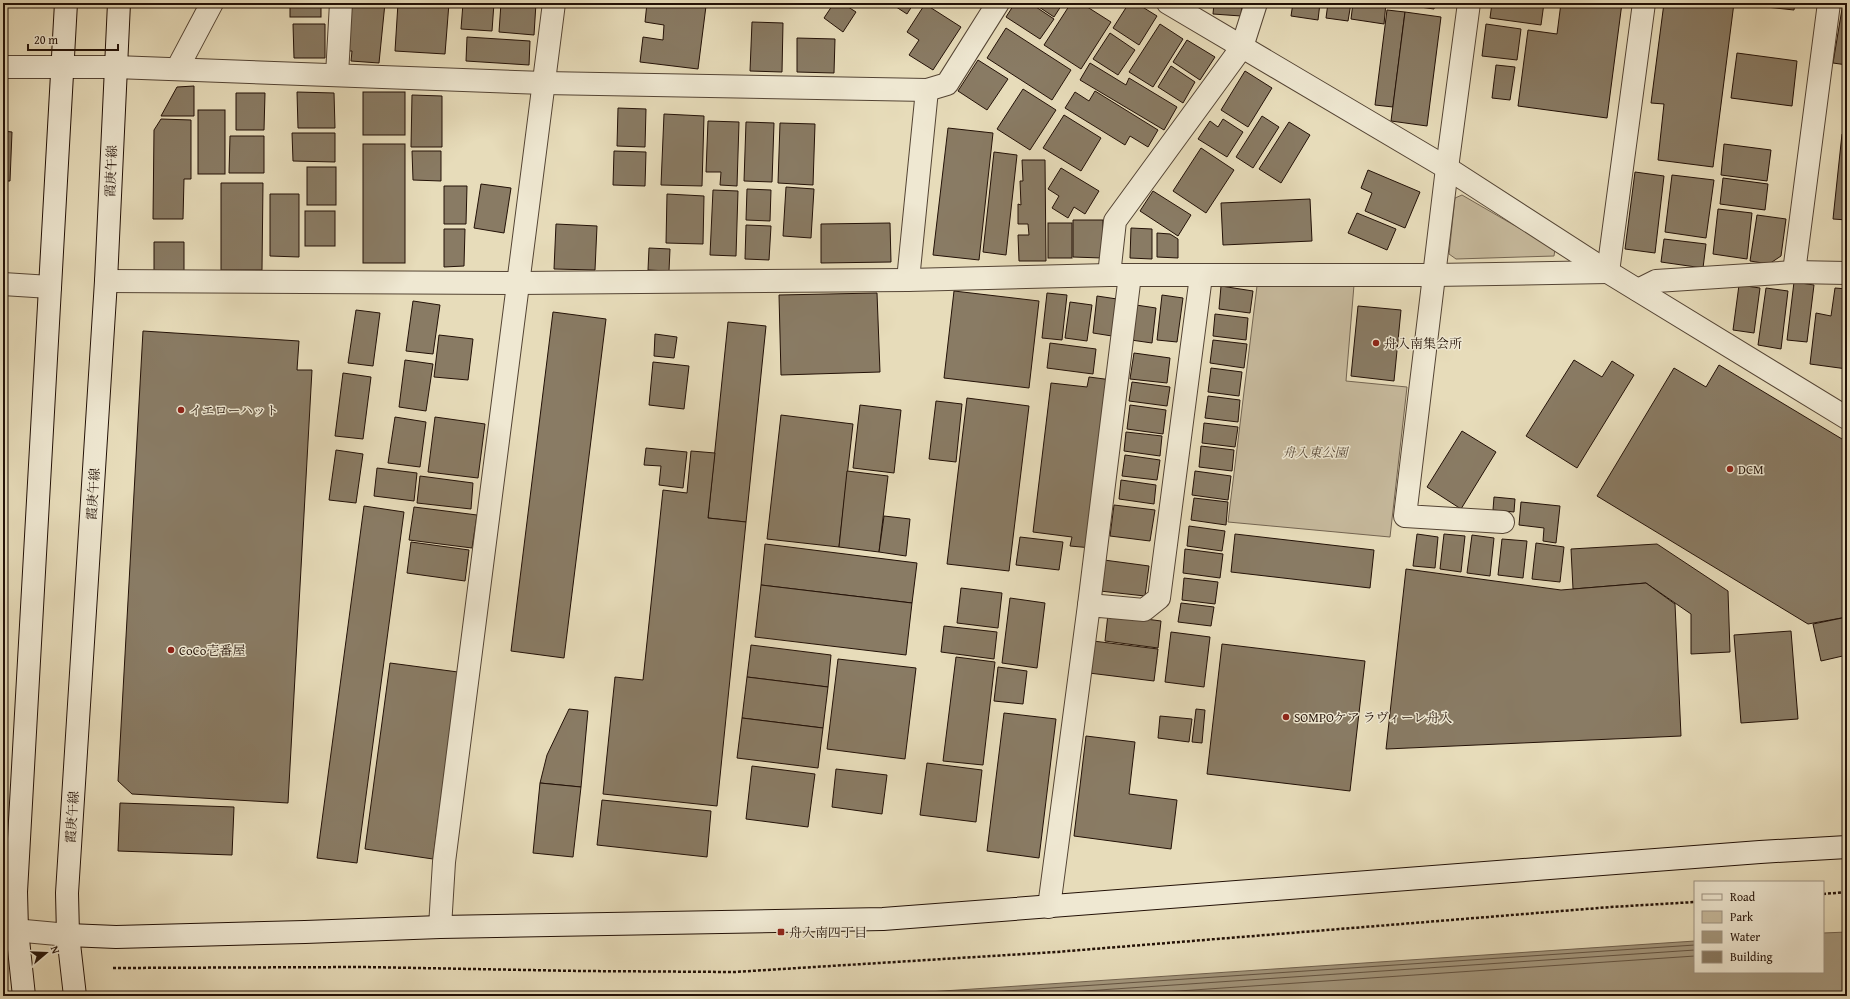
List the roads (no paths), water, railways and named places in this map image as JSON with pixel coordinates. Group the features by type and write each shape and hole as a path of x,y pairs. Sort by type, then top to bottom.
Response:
{"street":[{"path":"23,990 10,930 17,876 66,3"},
{"name":"霞庚午線","path":"74,990 68,934 67,893 106,281 119,3"},
{"path":"177,69 212,3"},
{"path":"337,75 341,3"},
{"path":"440,927 444,862 554,3"},
{"path":"3,67 116,67 544,83 927,90 947,84 998,3"},
{"path":"1168,3 1447,168 1608,272 1847,418"},
{"path":"1049,907 1088,604 1120,275 1115,221 1242,47 1256,3"},
{"path":"1469,3 1447,168 1405,516 1503,522"},
{"path":"1608,272 1644,3"},
{"path":"1794,272 1829,3"},
{"path":"908,280 927,90"},
{"path":"106,281 518,283 908,280 1120,275 1434,275 1608,272"},
{"path":"1638,290 1656,281 1794,272 1847,272"},
{"path":"1088,604 1144,610 1159,598 1201,276"},
{"path":"3,284 50,287"},
{"path":"10,930 68,934 140,936 440,927 883,919 1760,852 1847,847"}],"water":[{"path":"1847,932 1847,996 868,996 1694,941 1694,973 1824,973 1824,933"}],"place":[{"name":"舟入南集会所","path":"1376,343"},
{"name":"イエローハット","path":"181,410"},
{"name":"DCM","path":"1730,469"},
{"name":"CoCo壱番屋","path":"171,650"},
{"name":"SOMPOケア ラヴィーレ舟入","path":"1286,717"},
{"name":"舟入南四丁目","path":"781,932"}],"park label":[{"name":"舟入東公園","path":"1315,452"}]}
